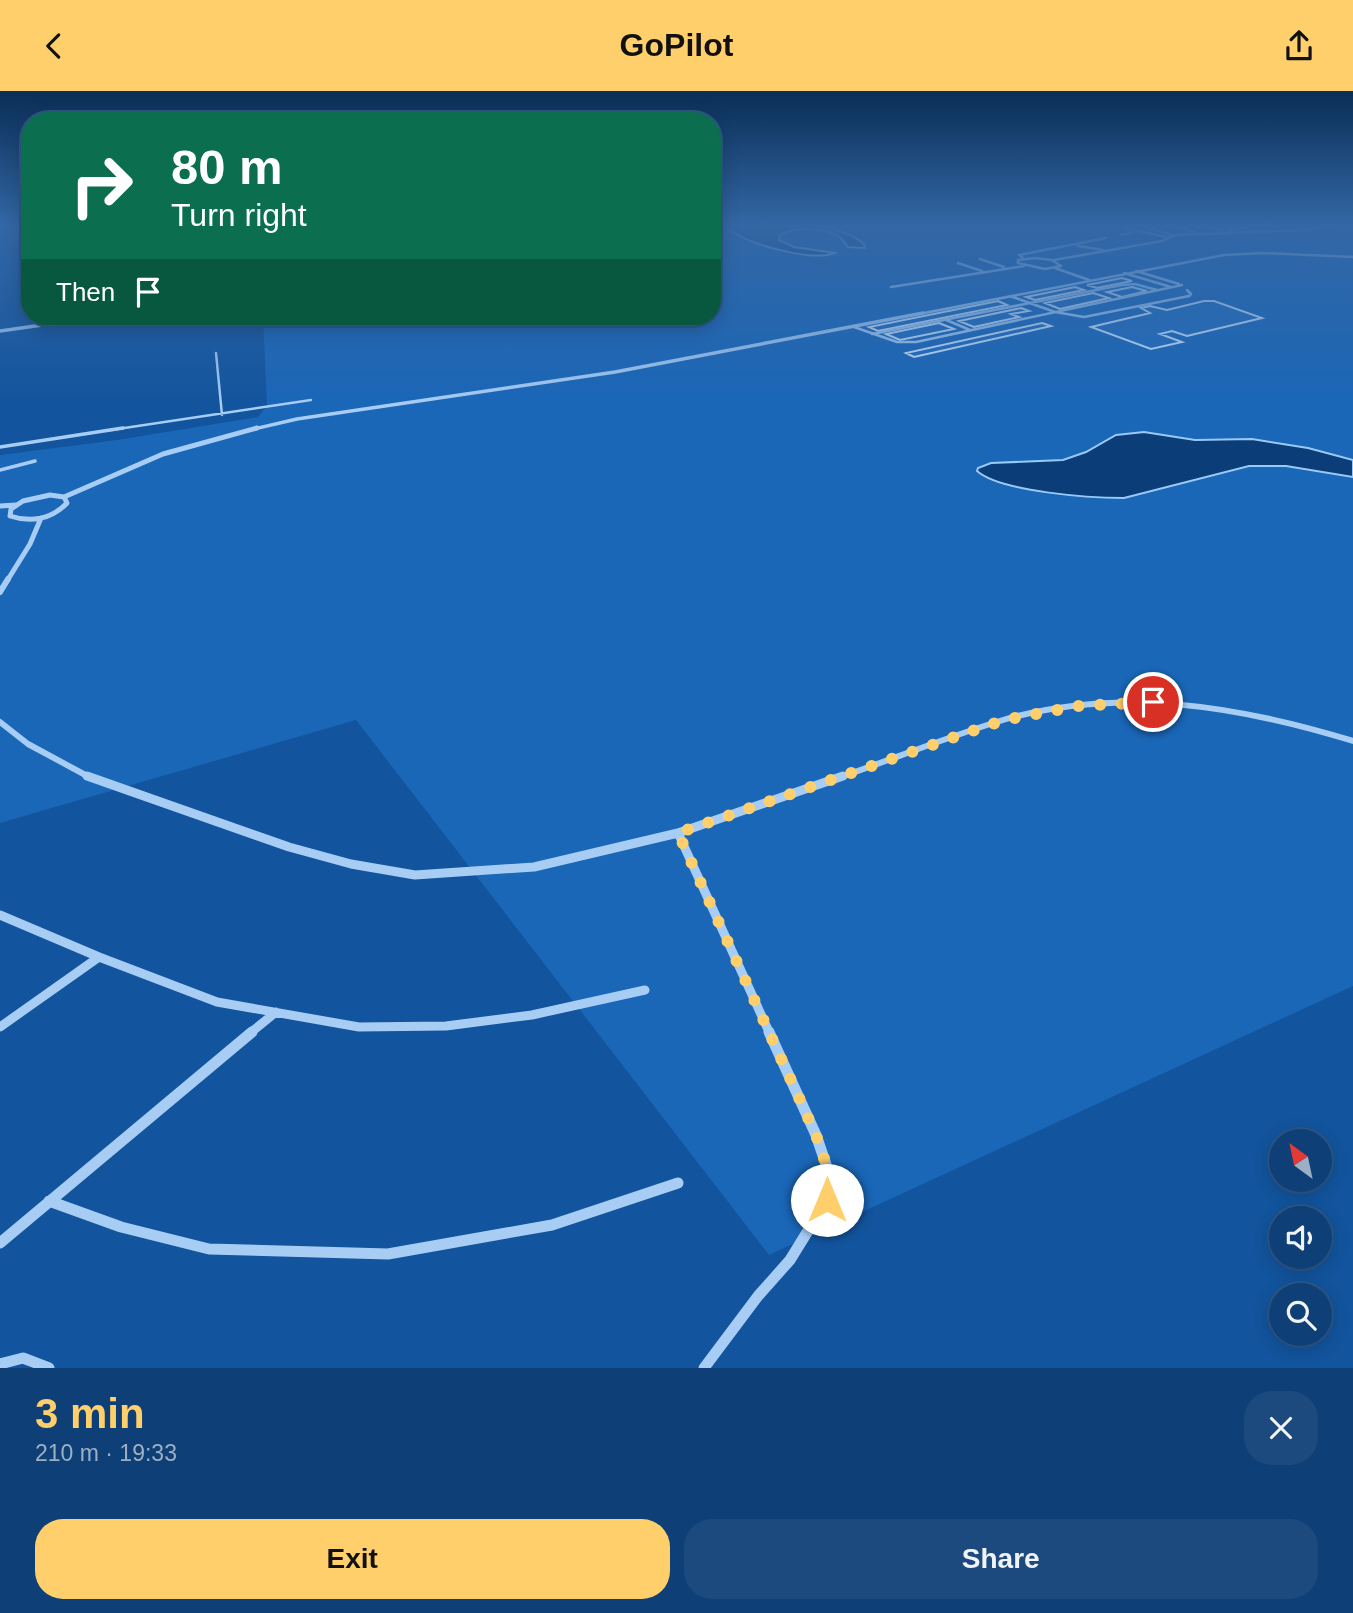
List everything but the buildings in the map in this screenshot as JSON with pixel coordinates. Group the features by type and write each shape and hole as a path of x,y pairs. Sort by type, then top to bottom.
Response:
{"street":[{"path":"0,506 16,505 41,496 64,497 163,454 208,439 297,419 615,372 1066,285"},
{"path":"0,331 30,326"},
{"path":"16,505 9,513 15,519 41,518 64,507 67,500 64,497"},
{"path":"0,592 30,544 41,518"},
{"path":"0,722 27,744 79,773 162,804 289,847 351,864 415,876 534,867 678,833 1004,720 1055,709 1101,703 1153,702 1206,707 1353,741"},
{"path":"678,833 816,1135 831,1179 827,1200 790,1260 758,1296 704,1368"},
{"path":"0,915 99,957 217,1002 359,1027 446,1026 532,1015 645,990"},
{"path":"0,1027 99,957"},
{"path":"0,1243 276,1012"},
{"path":"49,1201 121,1227 209,1249 388,1254 552,1225 678,1183"},
{"path":"0,1364 23,1358 49,1368"}],"lane":[{"path":"891,287 906,285"},
{"path":"872,334 1126,285"},
{"path":"1131,285 1157,291"},
{"path":"1164,285 1187,290"},
{"path":"854,327 904,343 971,330 1055,312 1120,299 1182,285 1191,294 1093,317 1075,317 1055,312 1010,296"},
{"path":"1120,299 1140,305"},
{"path":"944,319 971,330"},
{"path":"216,353 222,415"},
{"path":"0,447 311,400"},
{"path":"0,470 36,461"}],"shaded area":[{"path":"721,285 1353,285 1353,986 769,1255 356,720 0,823 0,455 117,440 258,417 267,406 263,326 721,326"},
{"path":"1144,432 1195,440 1252,439 1308,448 1353,460 1353,477 1286,466 1249,466 1124,498 1025,489 989,478 977,471 978,468 991,463 1063,460 1086,452 1116,435"}],"route":[{"path":"827,1200 831,1179 816,1135 678,833 1004,720 1101,703 1153,702"}]}
